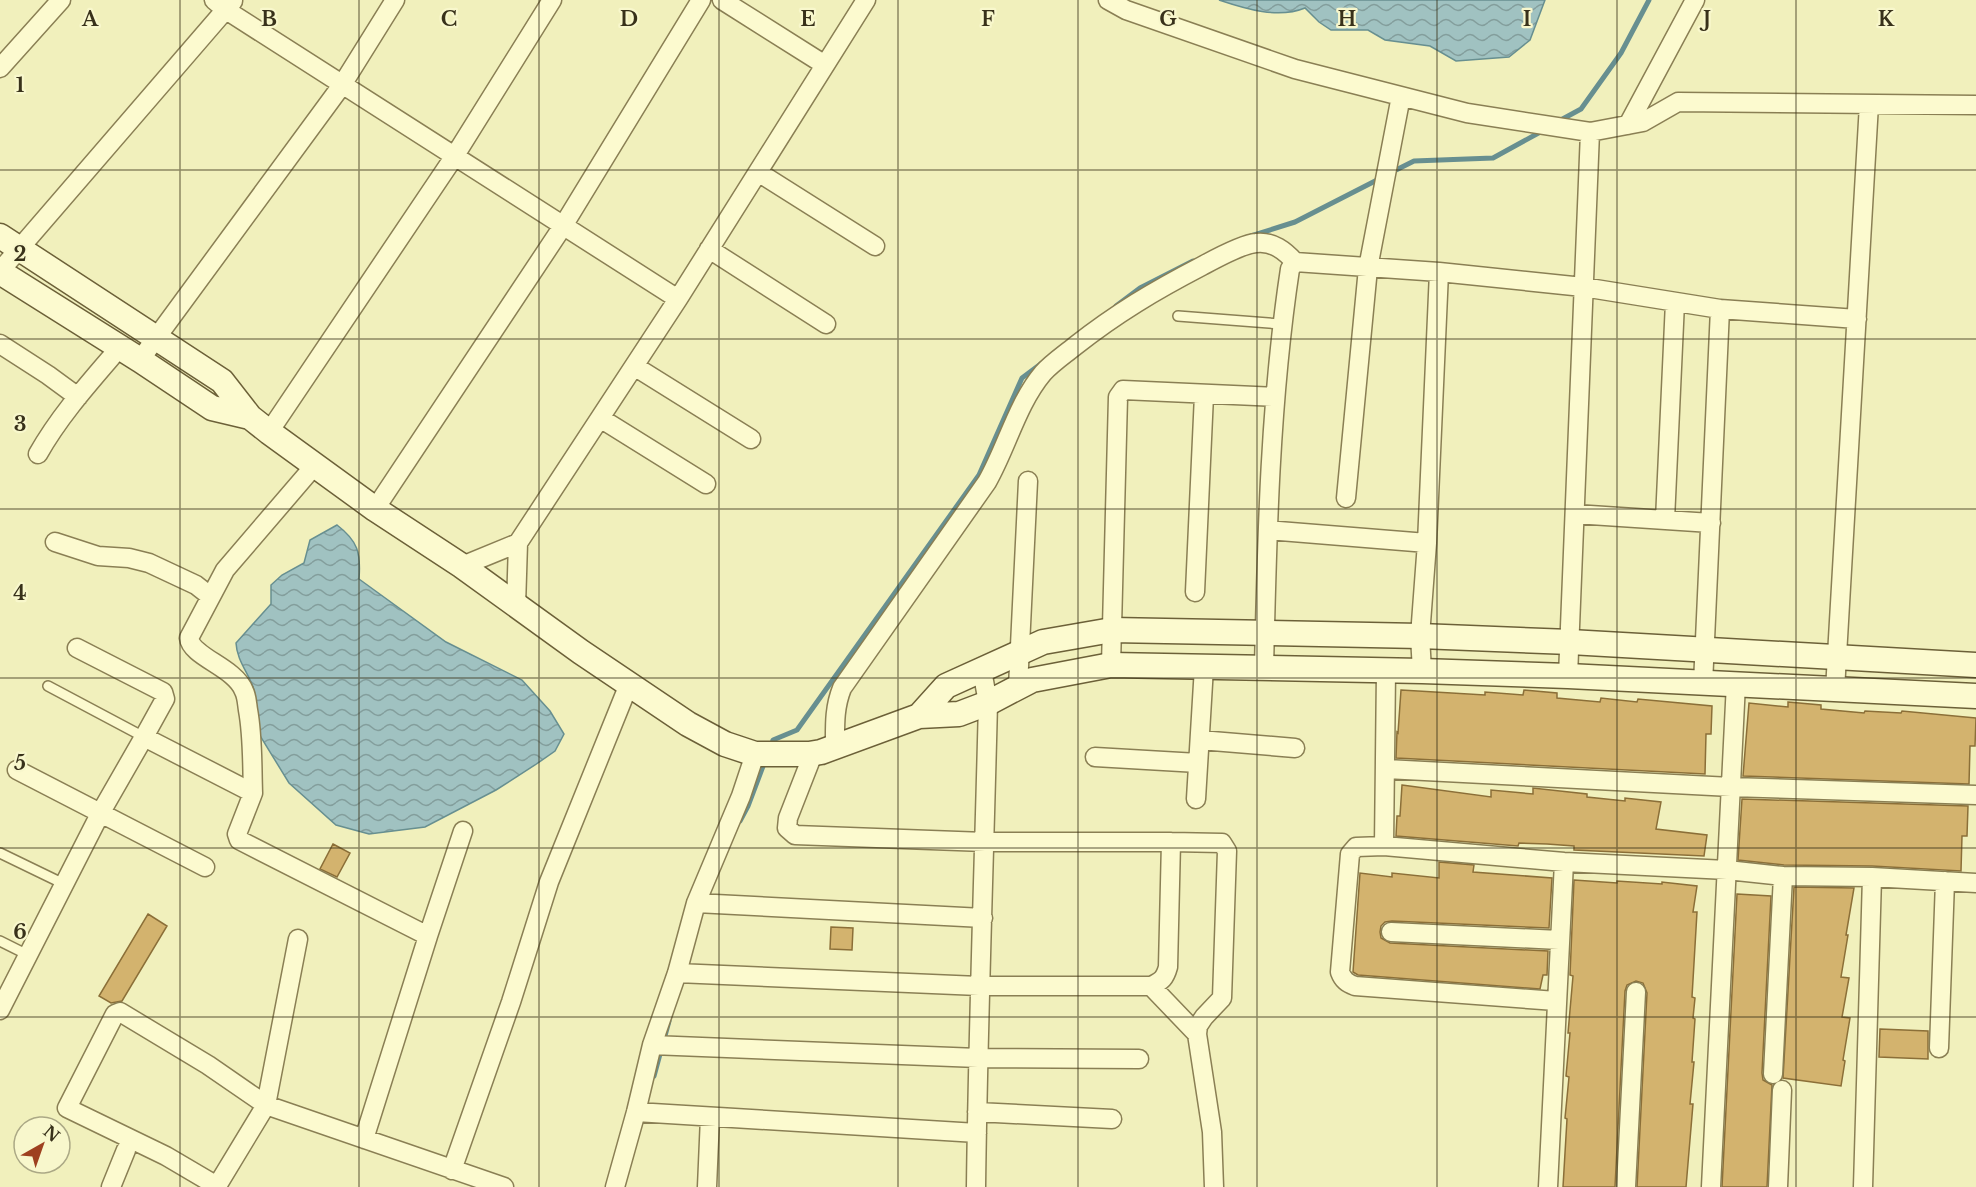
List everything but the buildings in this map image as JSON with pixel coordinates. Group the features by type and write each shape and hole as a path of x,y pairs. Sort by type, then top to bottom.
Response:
{"street":[{"path":"0,68 61,0"},
{"path":"38,454 51,430 78,397 130,354 157,337 342,85 395,0"},
{"path":"260,424 454,157 552,0"},
{"path":"375,509 563,226 701,0"},
{"path":"722,0 825,65"},
{"path":"516,606 518,543 678,299 866,0"},
{"path":"1108,0 1126,10 1295,69 1467,113 1590,132 1643,122 1678,102 1976,105"},
{"path":"1628,125 1695,0"},
{"path":"260,424 212,408 0,272 9,243 224,3 342,85 678,299"},
{"path":"1346,498 1368,268 1401,96"},
{"path":"1835,690 1869,104"},
{"path":"1568,676 1590,132"},
{"path":"758,172 875,246"},
{"path":"9,243 222,381 260,424 315,465 629,684 688,724 725,744 759,754 819,751 919,716 959,714 988,703 1032,680 1111,665 1568,676 1976,696"},
{"path":"1214,1187 1212,1132 1197,1034 1198,1026 1204,1017 1222,998 1227,851 1222,843 985,842 795,835 787,828 788,818 835,713 842,688 987,482 1028,394 1045,370 1107,320 1150,292 1222,255 1256,243 1271,244 1284,249 1295,262 1439,272 1583,286 1720,309 1857,319"},
{"path":"709,249 826,324"},
{"path":"1264,668 1275,397 1281,324 1290,269 1295,262"},
{"path":"1422,671 1420,636 1427,543 1439,272"},
{"path":"1665,520 1675,302"},
{"path":"1703,684 1720,309"},
{"path":"0,344 78,397"},
{"path":"634,366 751,438"},
{"path":"1111,665 1118,397 1120,393 1124,390 1275,397"},
{"path":"1195,592 1204,395"},
{"path":"600,418 706,484"},
{"path":"315,465 225,570 189,639 189,644 224,668 236,679 244,691 251,727 253,793 237,834 239,840 428,936"},
{"path":"1018,687 1028,481"},
{"path":"1575,514 1711,523"},
{"path":"1268,530 1427,543"},
{"path":"55,542 98,556 129,558 149,563 196,585 210,596"},
{"path":"462,566 518,543"},
{"path":"919,716 946,686 1043,642 1112,630 1420,636 1570,642 1976,665"},
{"path":"0,1010 100,812 165,699 163,693 77,648"},
{"path":"1196,799 1204,667"},
{"path":"976,1187 979,986 983,918 988,703 982,670"},
{"path":"1384,846 1386,671"},
{"path":"1711,1187 1736,683"},
{"path":"452,1170 511,1002 549,882 629,684"},
{"path":"144,737 253,793"},
{"path":"1200,740 1295,747"},
{"path":"615,1187 652,1045 677,973 696,903 759,754"},
{"path":"1095,756 1198,763"},
{"path":"1386,769 1731,787 1976,795"},
{"path":"17,770 205,867"},
{"path":"364,1139 463,831"},
{"path":"677,973 979,986 1151,986 1162,981 1168,966 1171,842"},
{"path":"1556,1001 1355,986 1348,983 1342,978 1340,972 1350,854 1356,847 1384,846 1564,862 1727,870 1783,876 1872,877 1976,883"},
{"path":"1548,1187 1564,862"},
{"path":"1773,1074 1783,876"},
{"path":"1863,1187 1872,877"},
{"path":"1939,1048 1945,881"},
{"path":"696,903 983,918"},
{"path":"1391,932 1559,940"},
{"path":"298,939 266,1105 217,1186 165,1156 67,1108 115,1014 120,1012 208,1065 266,1105 504,1187"},
{"path":"1151,986 1197,1034"},
{"path":"1626,1187 1636,992"},
{"path":"652,1045 978,1058 1139,1059"},
{"path":"1778,1187 1782,1090"},
{"path":"636,1112 977,1133"},
{"path":"977,1112 1112,1119"},
{"path":"707,1187 710,1117"},
{"path":"111,1187 126,1150"}],"lane":[{"path":"1178,316 1281,324"},
{"path":"48,686 144,737"},
{"path":"0,853 64,884"},
{"path":"0,941 28,955"}],"water":[{"path":"1219,0 1545,0 1530,40 1509,57 1456,61 1430,46 1385,40 1368,30 1331,30 1305,8 1284,13 1262,12"},
{"path":"337,525 350,537 357,548 359,579 446,642 522,680 550,711 564,734 555,751 535,765 496,790 425,827 369,834 336,825 289,783 251,721 256,703 255,695 237,651 236,643 271,604 271,585 282,575 304,563 310,540"}],"waterway":[{"path":"1557,122 1581,109 1621,53 1649,0"},
{"path":"1390,173 1414,161 1493,158 1544,130"},
{"path":"1251,236 1295,222 1381,178"},
{"path":"1116,306 1140,288 1193,261"},
{"path":"771,747 773,740 797,730 979,475 1022,378 1042,363"},
{"path":"740,821 765,761"},
{"path":"654,1076 669,1021"}]}
